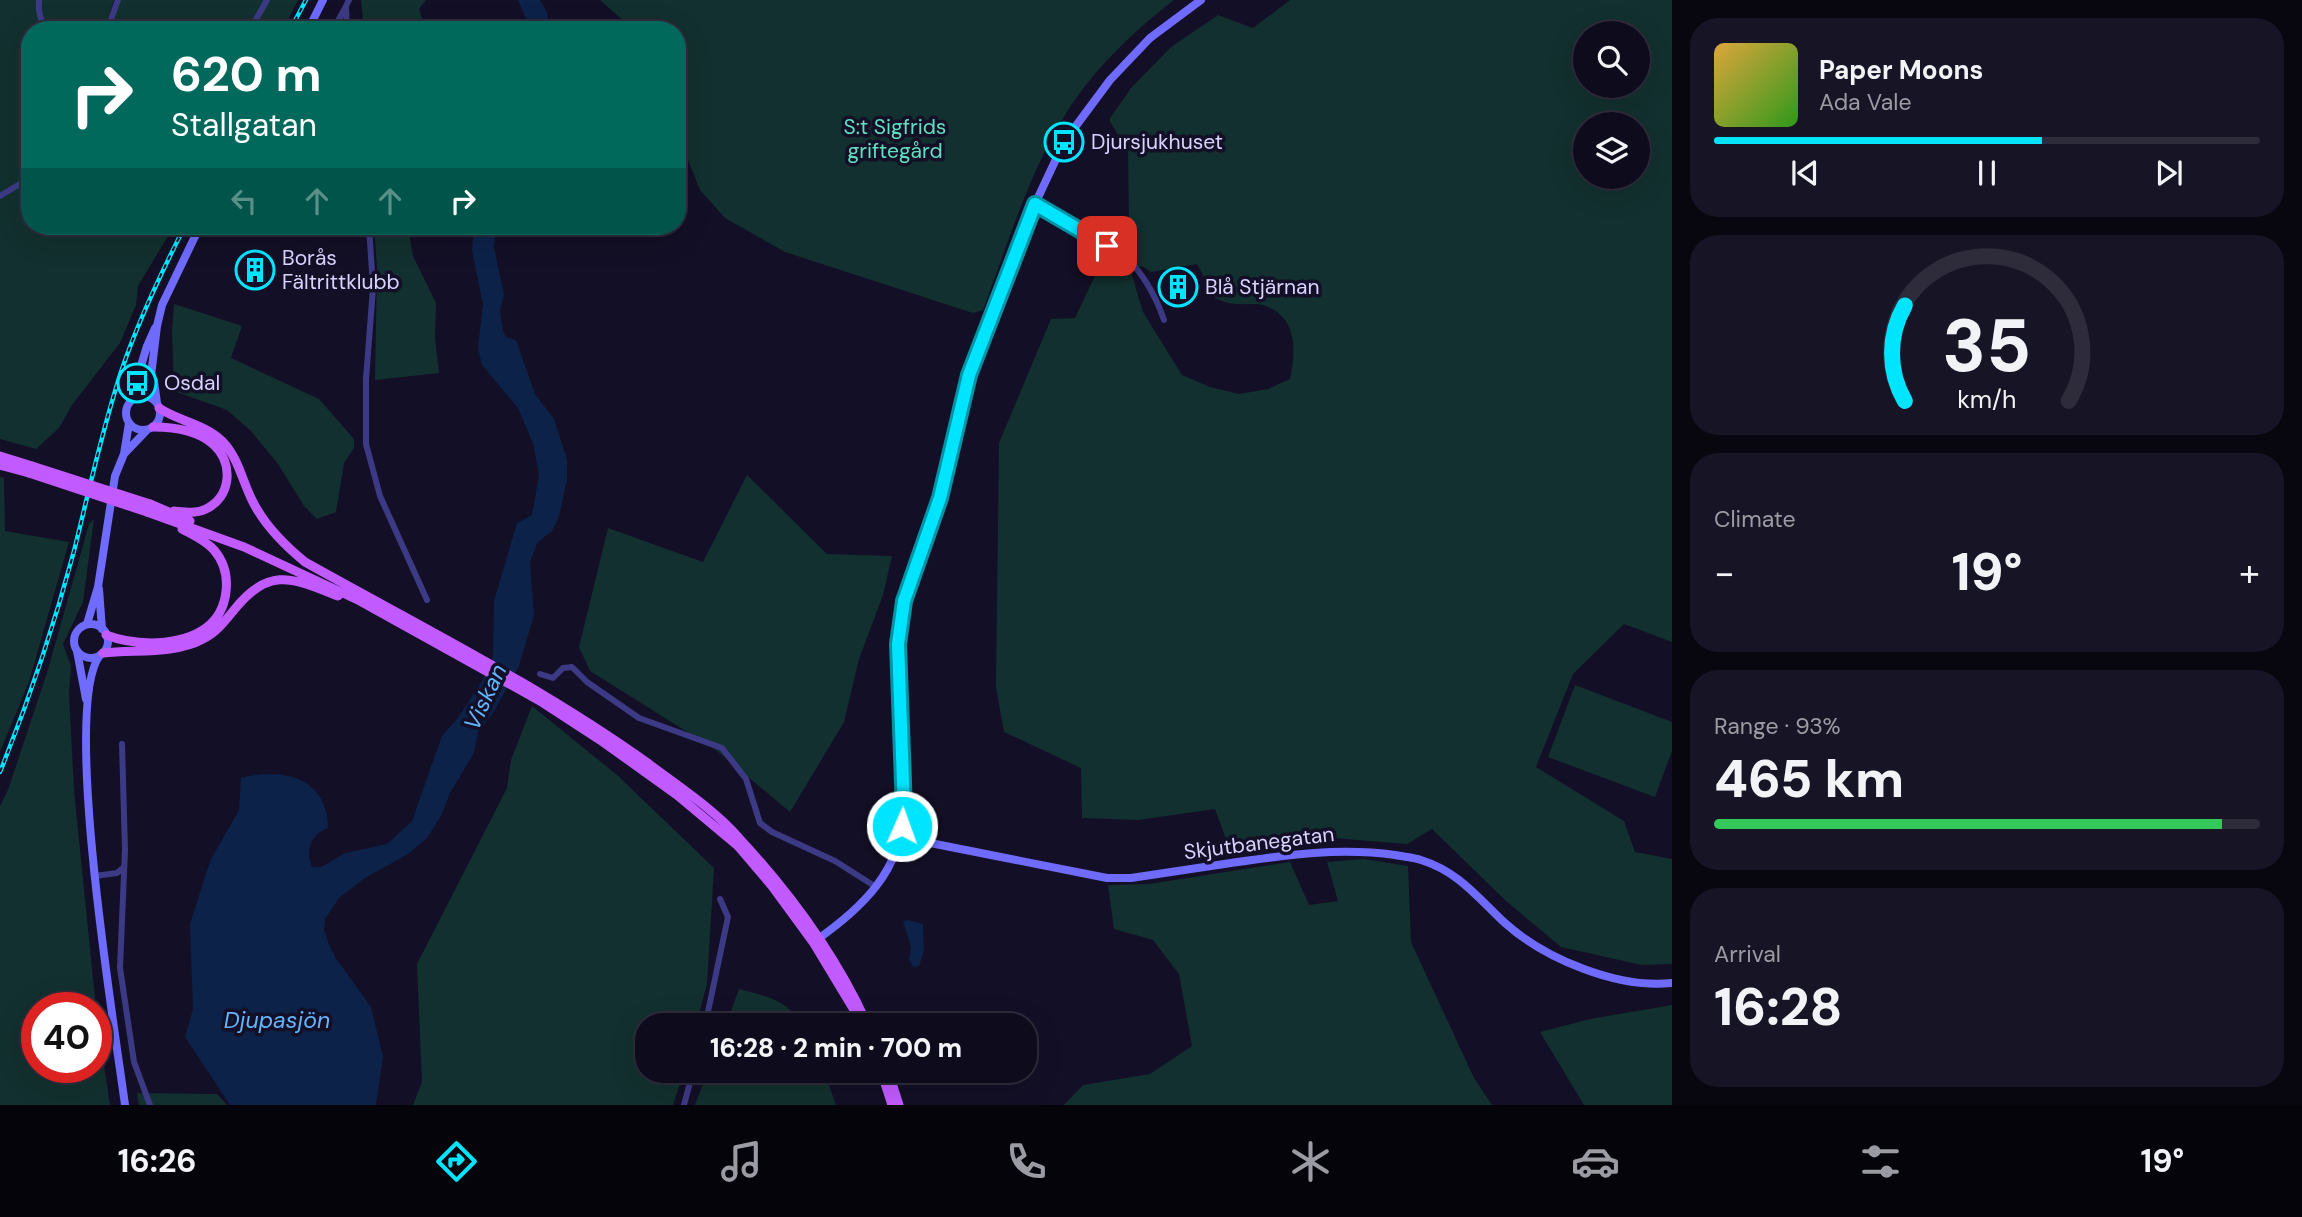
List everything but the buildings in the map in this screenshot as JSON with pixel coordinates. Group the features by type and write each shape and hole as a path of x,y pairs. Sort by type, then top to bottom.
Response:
{"main road":[{"path":"158,406 169,415 200,427 222,441 232,454 258,512 275,535 305,562 361,598"},
{"path":"150,429 177,428 203,437 219,451 227,468 222,495 207,508 189,512 151,510"},
{"path":"0,456 151,510 361,598"},
{"path":"0,465 31,469"},
{"path":"104,632 119,639 149,642 188,637 208,626 224,602 226,575 212,547 151,510"},
{"path":"169,511 361,598 542,697 677,795 738,846 816,940 847,983 862,1013"},
{"path":"101,654 170,649 196,643 215,632 257,585 272,580 295,581 345,599 361,598"},
{"path":"816,940 856,1013"},
{"path":"885,1083 892,1105"},
{"path":"892,1083 899,1105"}],"street":[{"path":"39,0 41,21"},
{"path":"110,21 118,0"},
{"path":"255,21 267,0"},
{"path":"312,21 323,0"},
{"path":"816,940 861,906 876,887 895,853 900,837 904,810 898,644 902,608 940,498 969,375 1035,204 1064,142 1102,89 1150,38 1200,0"},
{"path":"338,21 348,3"},
{"path":"347,21 348,3"},
{"path":"0,196 21,183"},
{"path":"1035,204 1122,254 1134,264 1151,290 1164,320"},
{"path":"125,1105 95,876 87,777 86,702 74,642 76,633 87,624 98,587 115,475 124,454 129,423 126,413 149,379 159,314 196,235"},
{"path":"370,235 373,288 366,393 366,444 380,496 427,600"},
{"path":"133,400 147,346 157,326"},
{"path":"124,454 159,420 154,381 149,379"},
{"path":"133,400 148,397 158,406"},
{"path":"129,423 135,429 150,429"},
{"path":"86,702 91,672 108,643 98,587"},
{"path":"87,624 98,626 104,632"},
{"path":"77,651 85,657 101,654"},
{"path":"540,674 553,678 562,668 572,667 587,682 639,718 722,748 746,779 760,823 772,832 835,861 876,887"},
{"path":"122,744 124,867 120,968 134,1062 150,1105"},
{"name":"Skjutbanegatan","path":"900,837 1107,878 1131,878 1306,852 1341,850 1420,859 1444,869 1467,884 1506,924 1532,944 1561,960 1606,975 1642,983 1672,983"},
{"path":"95,876 117,873 124,867"},
{"path":"708,1013 728,917 720,899"},
{"path":"684,1105 690,1083"}],"green space":[{"path":"0,0 114,0 107,21 21,21 21,235 169,235 138,286 136,305 120,343 72,405 59,428 36,449 0,439"},
{"path":"121,0 298,0 288,21 113,20"},
{"path":"361,0 426,0 419,9 423,21 363,21"},
{"name":"S:t Sigfrids griftegård","path":"600,0 1174,0 1114,53 1092,77 1065,114 1025,196 983,310 973,313 785,252 725,218 700,190 686,155 686,21 624,21"},
{"path":"1290,0 1672,0 1672,642 1624,624 1573,674 1536,767 1624,821 1635,852 1672,859 1672,964 1642,965 1561,947 1505,900 1432,829 1407,844 1321,837 1230,850 1215,809 1138,820 1082,818 1081,768 1004,732 996,687 999,443 1051,319 1075,318 1103,259 1126,240 1129,221 1128,151 1109,120 1131,88 1171,47 1218,15 1253,28","holes":["1197,264 1215,298 1231,303 1263,305 1283,317 1292,336 1290,379 1268,389 1239,394 1210,387 1182,375 1143,312 1132,275 1133,269 1142,266 1151,272"]},
{"path":"375,235 410,235 413,256 436,303 435,337 439,373 375,380 377,267"},
{"path":"174,304 242,326 231,358 319,399 354,439 354,448 344,463 336,512 317,519 304,506 278,464 251,431 227,410 174,391"},
{"path":"747,475 827,554 892,556 883,595 859,659 844,722 790,812 716,750 590,671 579,647 608,528 703,562"},
{"path":"0,477 4,478 5,531 69,542 29,682 0,752"},
{"path":"94,519 83,602 63,644 71,666 69,694 74,790 94,992 21,992 21,1083 107,1083 110,1105 0,1105 0,806 8,790 47,673 89,524"},
{"path":"1575,685 1672,722 1672,751 1655,797 1548,757"},
{"path":"532,706 617,775 714,868 707,984 699,1013 635,1013 635,1083 680,1083 673,1105 413,1105 422,1082 417,964 507,788 511,760"},
{"path":"1364,859 1408,866 1411,942 1474,1078 1492,1105 1064,1105 1083,1085 1150,1074 1192,1046 1179,974 1153,940 1114,929 1108,885 1149,884 1290,862 1309,905 1338,901 1327,862"},
{"path":"739,989 775,1000 792,1013 730,1013"},
{"path":"1672,1005 1672,1105 1584,1105 1540,1032 1590,1019"},
{"path":"703,1083 828,1083 836,1105 695,1105"},
{"path":"137,1093 217,1094 227,1105 139,1105"}],"water":[{"path":"518,0 540,0 547,12 548,21 527,21"},
{"name":"Djupasjön","path":"473,235 495,235 494,247 504,295 500,310 503,332 506,337 516,340 535,394 554,419 567,459 567,479 559,517 552,531 537,543 530,563 534,615 519,666 493,713 478,732 474,753 427,838 408,854 365,878 339,898 325,919 324,930 335,957 371,1007 383,1057 376,1105 230,1105 185,1037 193,1009 190,924 210,861 239,810 241,778 272,774 300,780 312,787 326,811 328,828 317,834 311,844 309,855 312,867 321,867 345,853 387,844 412,821 442,736 458,718 482,681 493,657 494,601 517,523 532,515 539,475 533,443 518,408 482,365 478,348 483,304 472,251"},
{"path":"903,921 923,924 924,951 919,966 913,967 909,960 911,947"}],"railway":[{"path":"295,21 306,0"},
{"path":"0,772 58,607 121,372 150,297 181,235"}],"place":[{"name":"Djursjukhuset","path":"1064,142"},
{"name":"Borås Fältrittklubb","path":"255,270"},
{"name":"Blå Stjärnan","path":"1178,287"},
{"name":"Osdal","path":"137,383"}],"route":[{"path":"902,826 904,810 898,644 901,615 940,498 969,375 1035,204 1107,246"}],"water label":[{"name":"Viskan","path":"485,697"}]}
